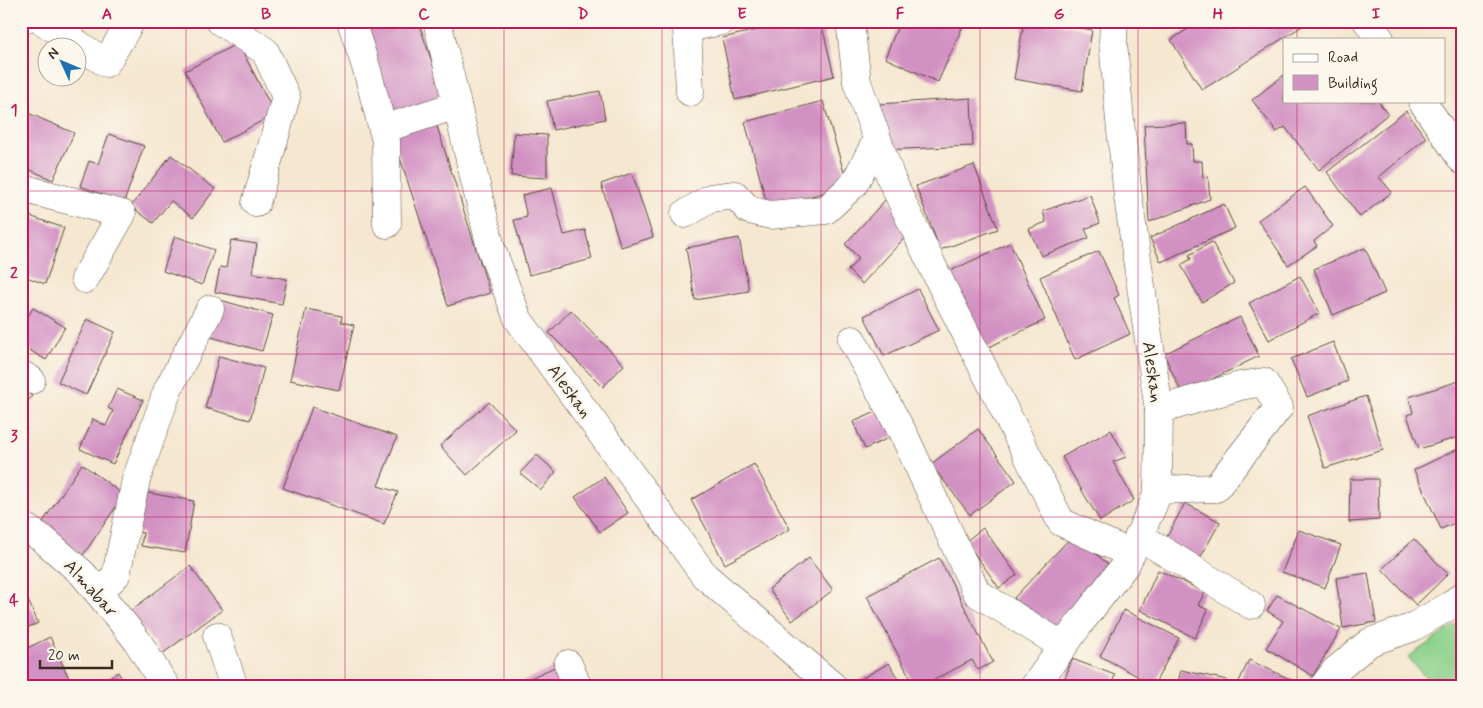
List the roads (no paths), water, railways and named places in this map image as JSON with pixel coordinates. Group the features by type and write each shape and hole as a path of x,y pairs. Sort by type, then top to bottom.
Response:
{"street":[{"path":"42,21 106,63 131,21"},
{"path":"220,21 265,51 286,97 256,203"},
{"path":"352,21 386,141 387,224"},
{"name":"Aleskan","path":"437,21 491,248 518,319 705,576 827,685"},
{"path":"690,92 687,28 722,21"},
{"path":"850,21 857,82 892,181 933,269 1061,522 1135,545 1251,605"},
{"name":"Aleskan","path":"1034,687 1126,564 1154,505 1158,490 1159,410 1128,197 1113,42 1114,21"},
{"path":"1367,21 1379,38"},
{"path":"1423,102 1462,160"},
{"path":"383,129 457,106"},
{"path":"685,214 711,198 735,195 749,210 770,215 826,210 854,184 877,140"},
{"path":"21,188 122,214 85,279"},
{"path":"98,593 116,574 136,480 168,390 210,309"},
{"path":"852,340 905,437 977,593 1063,646"},
{"path":"1158,490 1216,488 1279,407 1264,382 1240,386 1159,410"},
{"name":"Almabar","path":"21,525 43,539 83,574 136,639 166,687"},
{"path":"1323,687 1336,670 1370,642 1411,628 1451,605 1462,596"},
{"path":"217,636 234,687"}]}
